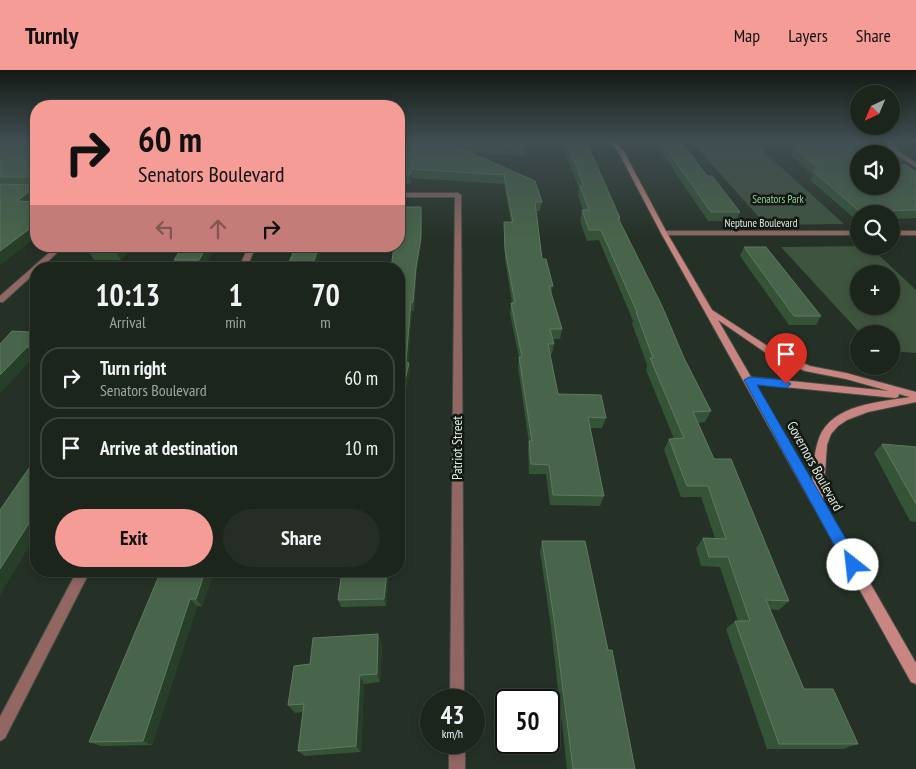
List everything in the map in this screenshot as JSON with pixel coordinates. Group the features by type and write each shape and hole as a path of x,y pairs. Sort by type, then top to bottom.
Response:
{"main road":[{"name":"Governors Boulevard","path":"633,174 664,233 916,677"},
{"path":"709,310 772,353 808,369 846,376 916,397"},
{"path":"749,380 916,397"},
{"path":"817,501 821,451 826,433 840,419 861,410 916,397"}],"street":[{"name":"Patriot Street","path":"405,195 458,196 457,689"},
{"path":"900,233 916,232"},
{"name":"Neptune Boulevard","path":"664,233 850,233"},
{"path":"43,262 54,252"},
{"path":"0,300 30,273"},
{"path":"0,290 11,290"},
{"path":"0,733 81,577"},
{"path":"457,754 457,769"}],"green space":[{"name":"Senators Park","path":"720,174 788,174 844,224 766,225"},
{"name":"Senators Park","path":"850,246 850,255 879,255 889,265 850,265 850,315 900,315 900,275 916,290 916,353 900,352 900,325 853,325 781,247"}],"building":[{"path":"0,174 30,174 30,177 0,177"},
{"path":"483,174 518,174 535,181 542,202 535,202 542,259 546,259 553,286 549,286 562,329 550,329 554,344 548,344 558,394 601,395 606,418 588,417 604,496 553,495 549,465 531,464 529,441 532,441 519,357 522,357 511,303 515,303 505,249 504,222 513,222 504,175"},
{"path":"579,174 600,174 620,218 618,218 711,411 693,412 714,459 731,459 789,601 766,600 804,689 833,689 858,744 779,744 735,621 750,621 728,557 709,557 703,538 726,539 708,486 687,486 669,439 684,438 650,358 653,358 637,312 601,230 589,230 582,210 589,210 580,186 584,186"},
{"path":"684,174 705,174 707,176 712,176 740,212 711,212"},
{"path":"816,174 850,174 850,195 900,195 900,174 916,174 916,210 900,210 900,205 852,205"},
{"path":"0,184 30,185 30,191 17,201 30,202 30,228 0,251"},
{"path":"405,207 421,207 421,237 413,302 411,302 406,362 409,363 405,381 405,262 392,262 393,252 405,252"},
{"path":"744,247 766,247 821,316 794,316"},
{"path":"179,252 204,252 199,260 174,260"},
{"path":"293,252 317,252 313,262 289,262"},
{"path":"12,331 30,331 30,347 27,347 0,375 0,344"},
{"path":"882,444 916,447 916,504"},
{"path":"30,467 30,522 0,569 0,510"},
{"path":"542,541 585,541 608,650 612,650 635,769 573,769"},
{"path":"158,577 203,577 196,599 190,599 143,741 89,742"},
{"path":"341,577 386,577 384,599 338,600"},
{"path":"378,634 377,674 360,675 356,746 298,751 304,704 288,705 294,666 310,664 313,638"}],"route":[{"path":"786,384 749,380 853,565"}]}
